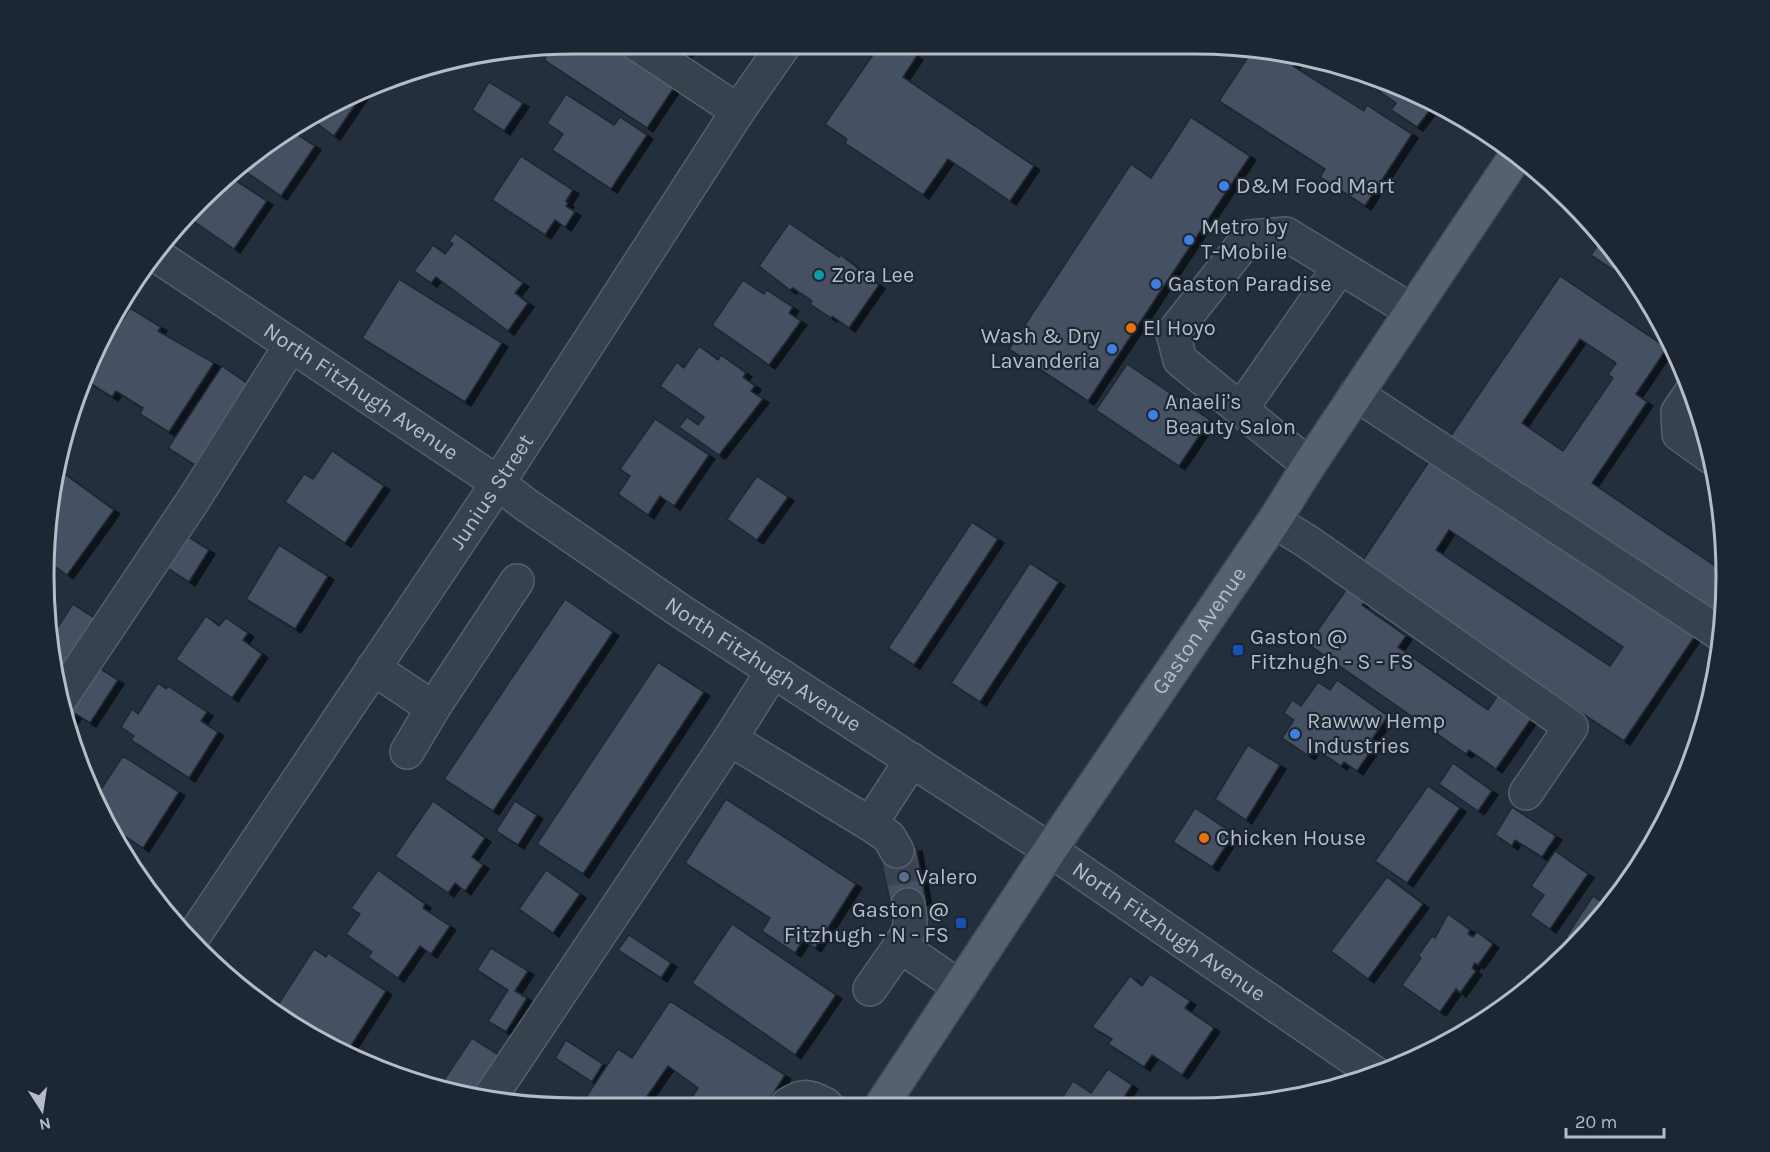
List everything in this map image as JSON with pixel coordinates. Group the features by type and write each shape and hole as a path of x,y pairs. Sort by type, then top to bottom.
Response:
{"main road":[{"name":"Gaston Avenue","path":"886,1098 1050,850 1274,521 1512,162"}],"street":[{"path":"652,54 738,111"},
{"name":"Junius Street","path":"196,933 498,483 738,111 778,54"},
{"path":"1309,465 1180,360 1173,333 1249,237 1286,234 1412,310"},
{"name":"North Fitzhugh Avenue","path":"162,259 498,483 682,612 1050,850 1367,1068"},
{"path":"1241,410 1340,267"},
{"path":"67,689 194,499 291,345"},
{"path":"1356,394 1713,629"},
{"path":"1685,401 1678,412 1679,434 1700,449"},
{"path":"1274,521 1571,727 1526,793"},
{"path":"407,752 433,708 517,580"},
{"path":"373,668 433,708"},
{"path":"494,1092 773,671"},
{"path":"730,739 870,824 889,837 897,851"},
{"path":"870,824 912,760"},
{"path":"870,989 909,933 911,920 908,905"},
{"path":"900,946 960,987"}],"building":[{"path":"622,54 651,73 679,80 647,128 544,60 547,55"},
{"path":"675,54 686,54 682,59"},
{"path":"873,54 914,54 917,56 903,77 1034,166 1010,201 948,159 923,195 845,143 847,139 825,124"},
{"path":"1248,57 1262,58 1295,64 1293,66 1364,111 1367,105 1412,134 1365,206 1320,177 1325,169 1219,101"},
{"path":"489,82 523,103 504,131 472,110"},
{"path":"1370,85 1430,110 1417,127 1391,110 1396,103"},
{"path":"566,94 614,125 620,117 647,135 611,189 552,150 563,134 547,123"},
{"path":"357,103 334,136 317,123"},
{"path":"1191,117 1250,156 1088,401 1009,349 1131,164 1151,178"},
{"path":"298,135 315,146 281,196 246,172"},
{"path":"521,156 573,190 566,201 568,203 566,206 575,212 565,227 555,220 545,235 492,200"},
{"path":"236,181 267,201 234,249 194,221"},
{"name":"Zora Lee","path":"789,223 839,257 841,255 879,285 849,328 810,304 812,301 793,288 790,290 759,266"},
{"path":"455,233 523,283 515,293 528,303 508,331 436,277 431,283 414,271 433,245 445,254 453,244 449,241"},
{"path":"1598,246 1619,274 1591,255"},
{"path":"1560,276 1662,345 1665,351 1636,394 1647,402 1592,483 1716,566 1715,615 1450,437","holes":["1580,339 1616,363 1608,375 1613,378 1563,451 1522,423"]},
{"path":"399,279 502,343 465,402 362,338"},
{"path":"743,280 764,294 767,290 793,307 789,313 801,321 769,365 712,325"},
{"path":"130,308 161,327 158,331 214,363 169,432 140,414 143,408 116,391 112,397 91,384 115,333"},
{"path":"699,346 718,360 721,355 746,373 743,377 755,386 751,391 763,399 719,455 679,427 687,417 698,425 704,417 660,386 677,362 684,368"},
{"name":"Anaeli's Beauty Salon","path":"1127,364 1210,420 1179,466 1096,410"},
{"path":"222,366 248,384 195,465 168,448"},
{"path":"655,419 709,455 674,506 660,496 648,515 618,494 630,476 620,469"},
{"path":"332,451 384,486 345,543 285,502 304,474 313,479"},
{"path":"1434,454 1699,630 1624,741 1359,566","holes":["1449,530 1623,647 1610,666 1436,550"]},
{"path":"64,474 114,510 67,575 54,566 58,508"},
{"path":"757,476 788,497 757,540 727,519"},
{"path":"972,522 998,539 914,665 888,648"},
{"path":"181,532 209,550 189,582 161,564"},
{"path":"279,545 328,576 295,629 246,599"},
{"path":"1030,563 1059,582 980,702 951,683"},
{"path":"1351,583 1369,595 1362,605 1406,636 1398,647 1488,710 1504,686 1538,709 1496,769 1469,750 1466,754 1308,644"},
{"path":"565,599 613,632 493,811 444,779"},
{"path":"73,604 96,619 62,669 58,644 57,629"},
{"path":"206,616 219,626 226,618 248,633 243,640 262,654 232,698 176,659"},
{"path":"90,662 118,680 90,723 76,714 74,717 69,700"},
{"path":"658,662 704,692 583,874 537,844"},
{"path":"1337,680 1388,716 1372,739 1377,742 1357,771 1344,762 1341,766 1314,748 1309,756 1282,738 1294,720 1284,713 1292,700 1301,706 1318,682 1330,690"},
{"path":"158,683 166,689 168,686 207,712 201,721 218,732 189,778 131,740 134,736 121,727 132,709 138,714"},
{"path":"1248,745 1280,765 1246,820 1215,799"},
{"path":"123,756 179,792 143,848 123,834 100,790"},
{"path":"1453,763 1492,791 1478,811 1439,784"},
{"path":"1428,786 1460,808 1407,883 1375,861"},
{"path":"726,799 856,884 815,948 803,940 795,953 762,931 770,918 685,863"},
{"path":"433,801 485,838 472,857 483,865 465,891 455,883 448,893 395,856"},
{"path":"515,801 537,815 518,845 496,831"},
{"path":"1512,807 1556,836 1542,857 1515,840 1512,846 1495,835"},
{"name":"Chicken House","path":"1195,808 1234,834 1212,867 1173,842"},
{"name":"Valero","path":"916,847 926,901 891,908 881,853"},
{"path":"1555,851 1588,874 1550,929 1530,915 1544,895 1531,886"},
{"path":"378,870 425,904 423,908 450,926 431,954 420,946 398,978 368,957 372,952 346,934 360,914 351,908"},
{"path":"546,870 580,894 553,933 519,909"},
{"path":"1387,877 1423,904 1368,979 1331,951"},
{"path":"1593,896 1602,902 1569,939 1566,937"},
{"path":"1448,914 1470,930 1468,934 1473,937 1477,932 1493,944 1478,965 1475,963 1472,968 1476,971 1460,993 1456,989 1440,1012 1402,985 1421,958 1418,956 1432,936 1435,938"},
{"path":"732,924 836,995 795,1055 692,983"},
{"path":"629,935 671,963 661,978 618,950"},
{"path":"491,948 528,971 515,991 527,998 506,1032 488,1021 508,990 477,970"},
{"path":"314,949 326,957 328,953 386,991 351,1046 315,1028 278,1004"},
{"path":"1150,974 1190,1001 1185,1008 1214,1028 1182,1075 1152,1055 1144,1067 1108,1044 1112,1039 1092,1027 1130,976 1142,986"},
{"path":"670,1001 785,1075 770,1098 692,1098 698,1088 668,1066 646,1098 585,1098 618,1049 632,1058"},
{"path":"472,1038 502,1057 479,1089 444,1081"},
{"path":"566,1040 603,1064 592,1082 555,1058"},
{"path":"1108,1069 1132,1085 1124,1098 1062,1098 1073,1081 1091,1093"}],"tunnel":[{"path":"897,851 908,905"}],"place":[{"name":"D&M Food Mart","path":"1224,186"},
{"name":"Metro by T-Mobile","path":"1189,240"},
{"name":"Zora Lee","path":"819,275"},
{"name":"Gaston Paradise","path":"1156,284"},
{"name":"El Hoyo","path":"1131,328"},
{"name":"Wash & Dry Lavanderia","path":"1112,349"},
{"name":"Anaeli's Beauty Salon","path":"1153,415"},
{"name":"Gaston @ Fitzhugh - S - FS","path":"1238,650"},
{"name":"Rawww Hemp Industries","path":"1295,734"},
{"name":"Chicken House","path":"1204,838"},
{"name":"Valero","path":"904,877"},
{"name":"Gaston @ Fitzhugh - N - FS","path":"961,923"}]}
